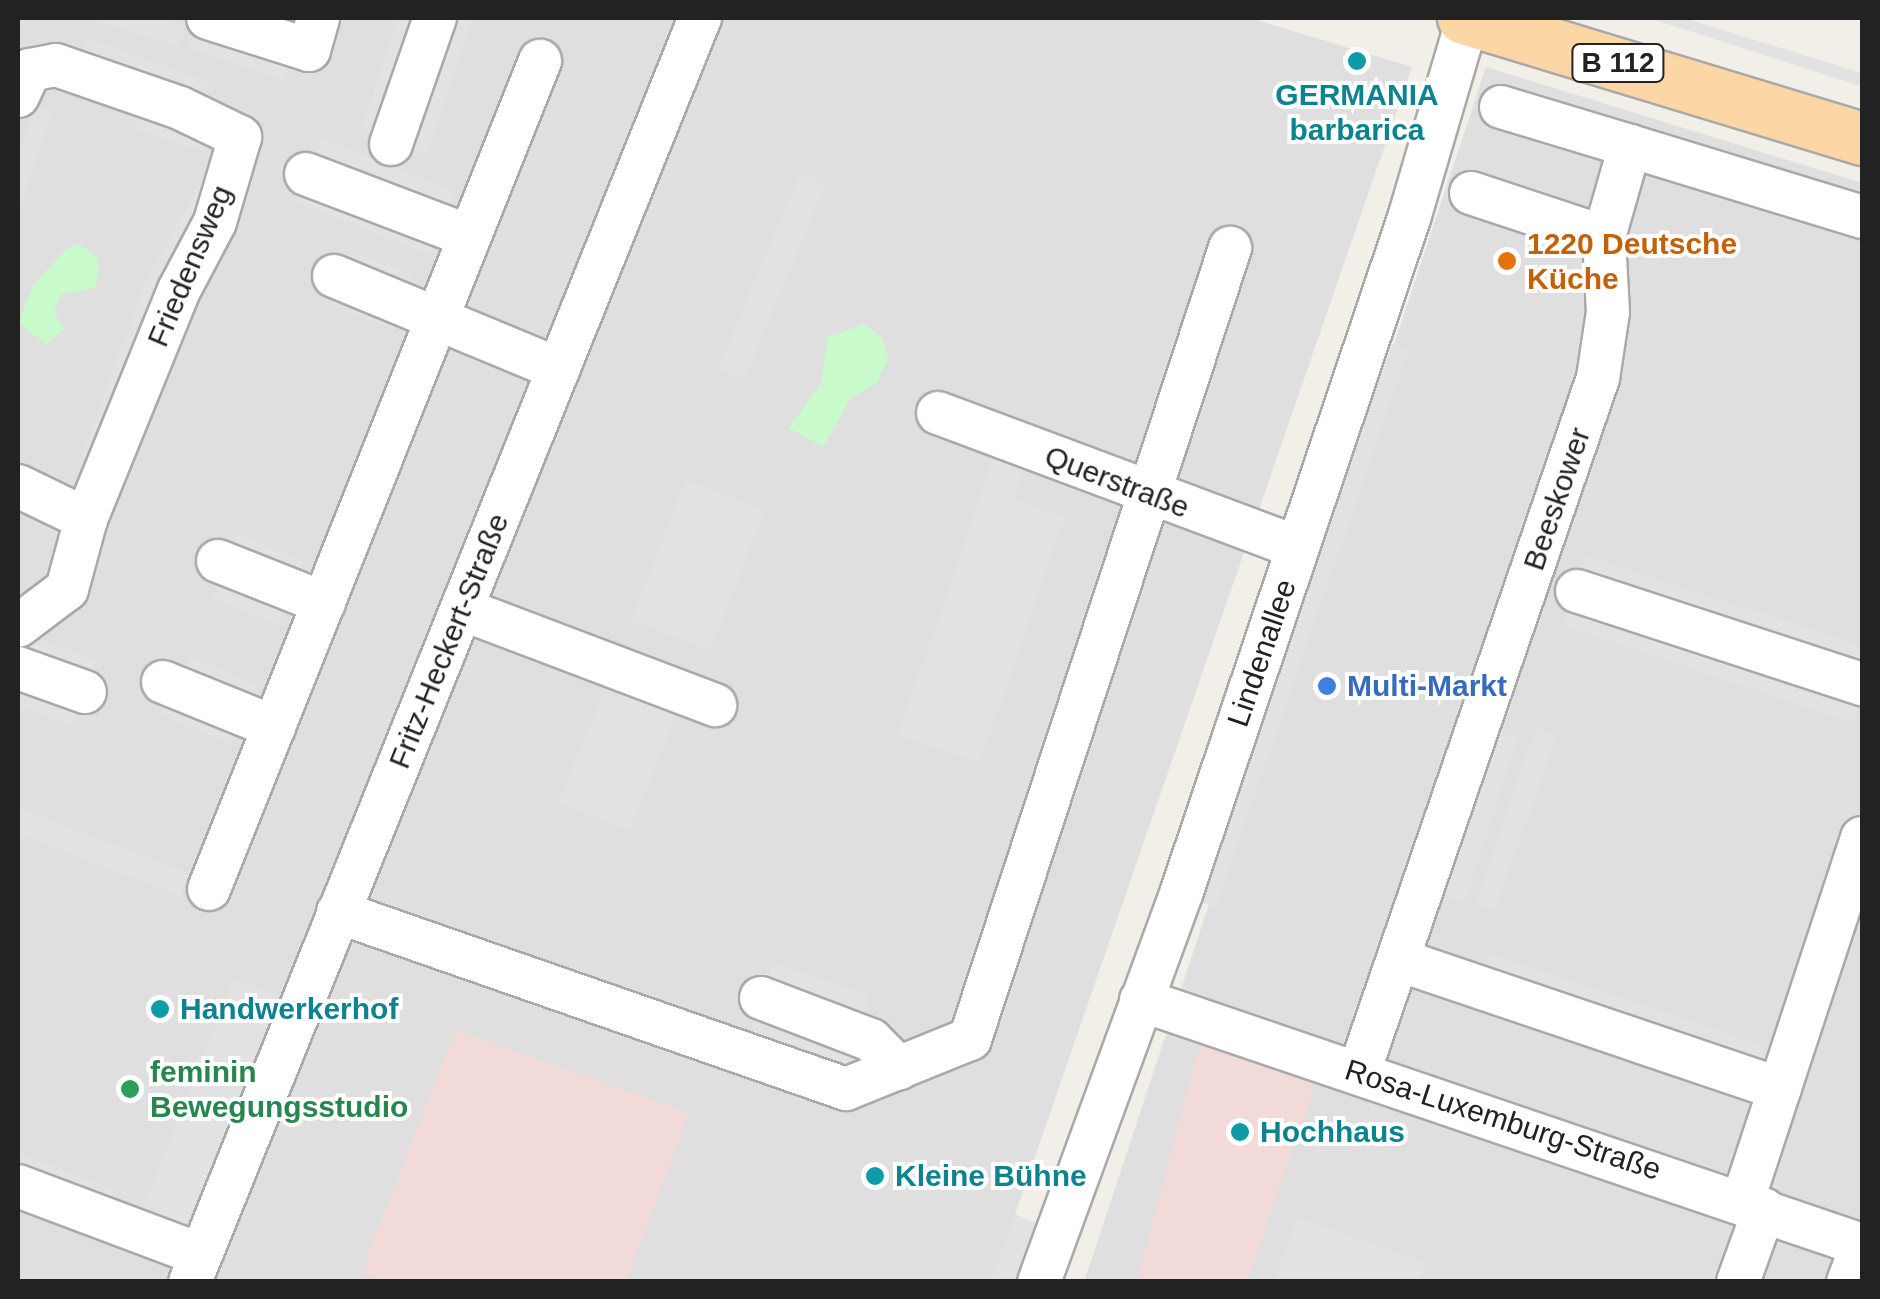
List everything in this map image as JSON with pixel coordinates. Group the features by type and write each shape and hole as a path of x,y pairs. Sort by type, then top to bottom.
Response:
{"main road":[{"name":"B 112","path":"1466,18 1862,139"}],"street":[{"path":"208,18 314,34"},
{"path":"391,144 435,18"},
{"name":"Fritz-Heckert-Straße","path":"196,1274 338,912 700,18"},
{"name":"Lindenallee","path":"1038,1282 1141,1000 1410,214 1466,18"},
{"path":"208,889 324,603 433,318 540,62"},
{"name":"Friedensweg","path":"18,96 30,70 56,65 180,108 240,137 215,222 179,290 86,520 67,589 18,626"},
{"path":"1500,107 1862,218"},
{"name":"Beeskower","path":"1359,1072 1598,378 1608,312 1604,237 1630,146"},
{"path":"306,174 468,236"},
{"path":"1471,193 1604,237"},
{"path":"338,912 846,1089 970,1039 1152,497 1230,248"},
{"path":"334,276 559,369"},
{"name":"Querstraße","path":"938,413 1152,497 1297,547"},
{"path":"18,486 86,520"},
{"path":"218,562 324,603"},
{"path":"1577,591 1862,684"},
{"path":"462,609 715,704"},
{"path":"18,668 84,692"},
{"path":"162,682 274,726"},
{"path":"1738,1282 1780,1089 1862,838"},
{"path":"1399,960 1780,1089"},
{"path":"762,998 871,1040 899,1068"},
{"name":"Rosa-Luxemburg-Straße","path":"1141,1000 1754,1205 1862,1245"},
{"path":"18,1186 196,1274"},
{"path":"1848,1282 1862,1245"}],"shaded area":[{"path":"18,18 1250,18 1412,67 992,1281 18,1281"},
{"path":"89,18 157,18 291,61 284,80 187,48 193,31 186,29 179,47"},
{"path":"398,18 473,18 427,153 362,128"},
{"path":"1649,18 1684,18 1862,73 1862,80 1860,86"},
{"path":"88,38 211,83 203,103 80,58"},
{"path":"1486,67 1862,183 1862,1281 1084,1282"},
{"path":"36,105 53,111 18,215 18,159"},
{"path":"141,108 209,129 202,150 135,129"},
{"path":"320,138 455,191 430,255 295,202"},
{"path":"211,163 227,170 95,473 78,465 145,283"},
{"path":"800,173 826,184 744,380 718,369"},
{"path":"359,254 413,274 392,329 329,305"},
{"path":"1392,344 1409,350 1216,907 1197,901"},
{"path":"994,456 1024,467 1013,499 1065,517 980,763 898,735"},
{"path":"686,480 765,510 710,651 631,620"},
{"path":"238,534 304,561 278,625 212,598"},
{"path":"1588,556 1862,647 1862,671 1581,578"},
{"path":"1572,603 1860,700 1853,723 1564,626"},
{"path":"28,635 96,660 72,727 18,706 18,643"},
{"path":"190,657 256,684 232,744 159,714"},
{"path":"606,688 676,717 629,831 558,802"},
{"path":"1536,728 1557,735 1495,911 1475,904"},
{"path":"1496,730 1519,737 1465,902 1441,894"},
{"path":"18,808 189,873 180,896 18,834"},
{"path":"1489,953 1765,1046 1756,1075 1479,982"},
{"path":"773,963 870,995 846,1069 749,1037"},
{"path":"234,979 280,996 195,1213 184,1225 164,1228 139,1218"},
{"path":"456,1030 689,1113 626,1281 387,1282 361,1272"},
{"path":"1203,1031 1319,1074 1247,1281 1137,1282"},
{"path":"18,1152 114,1190 106,1210 18,1175"},
{"path":"1015,1214 1039,1224 1019,1281 991,1282"},
{"path":"1297,1217 1427,1263 1420,1281 1274,1281"}],"green space":[{"path":"80,244 98,259 98,279 94,288 62,294 54,310 64,329 46,345 18,322 34,284 66,249"},
{"path":"865,324 882,338 888,359 877,382 851,398 823,447 789,428 821,383 828,337"}],"place":[{"name":"GERMANIA barbarica","path":"1357,61"},
{"name":"1220 Deutsche Küche","path":"1507,261"},
{"name":"Multi-Markt","path":"1327,686"},
{"name":"Handwerkerhof","path":"160,1009"},
{"name":"feminin Bewegungsstudio","path":"130,1089"},
{"name":"Hochhaus","path":"1240,1132"},
{"name":"Kleine Bühne","path":"875,1176"}]}
